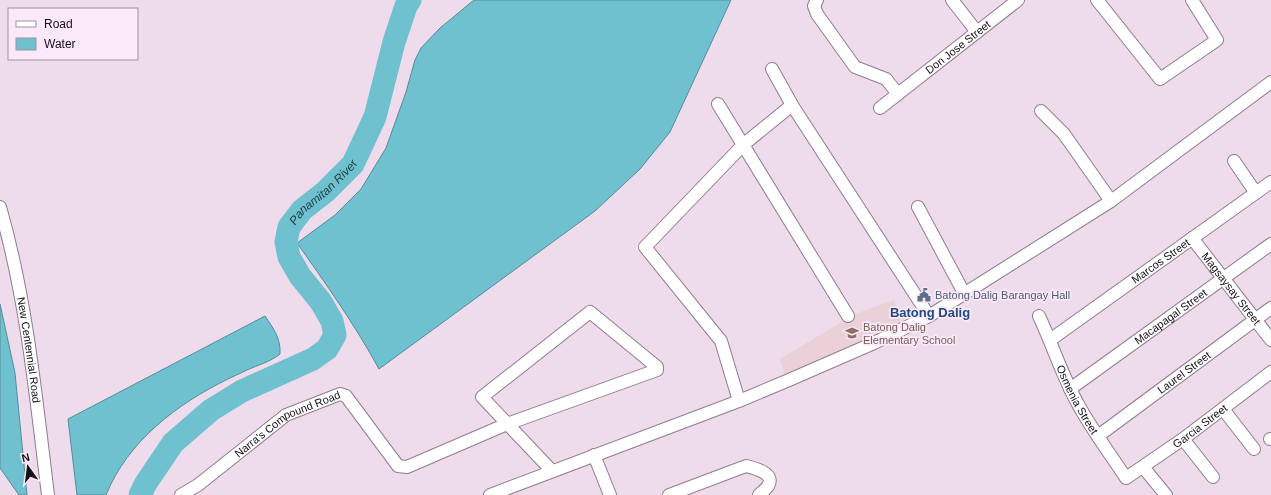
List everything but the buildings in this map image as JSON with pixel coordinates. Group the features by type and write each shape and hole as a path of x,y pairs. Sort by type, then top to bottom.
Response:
{"street":[{"path":"816,0 814,6 817,14 855,67 886,79 898,94"},
{"path":"952,0 977,32"},
{"name":"Don Jose Street","path":"880,108 1018,0"},
{"path":"1097,0 1160,79 1217,40 1192,0"},
{"path":"772,69 792,105 929,316"},
{"path":"490,495 739,401 836,360 929,316 1111,201 1271,82"},
{"path":"718,104 848,316"},
{"path":"739,401 721,341 646,247 743,145 792,105"},
{"path":"1041,111 1064,134 1111,201"},
{"path":"1234,161 1256,193"},
{"name":"Marcos Street","path":"1050,340 1271,182"},
{"name":"New Centennial Road","path":"0,207 15,265 22,303 31,358 48,495"},
{"path":"918,207 964,293"},
{"name":"Magsaysay Street","path":"1192,238 1271,340"},
{"name":"Macapagal Street","path":"1070,389 1271,244"},
{"name":"Laurel Street","path":"1098,436 1271,308"},
{"path":"507,424 657,370 657,367 590,312 482,397 507,424 552,471"},
{"name":"Osmenia Street","path":"1039,316 1070,389 1098,436 1126,478"},
{"name":"Garcia Street","path":"1126,478 1183,439 1271,372"},
{"name":"Narra's Compound Road","path":"181,495 198,485 286,415 340,394 346,396 398,466 407,467 507,424"},
{"path":"1223,409 1254,450"},
{"path":"1183,439 1213,477"},
{"path":"594,455 610,495"},
{"path":"669,495 746,466 755,468 767,475 770,479 769,485 759,495"},
{"path":"1143,466 1166,495"}],"shaded area":[{"name":"Batong Dalig Elementary School","path":"894,300 903,323 785,377 780,359 855,314"}],"water":[{"path":"474,0 731,0 670,132 640,169 595,211 379,369 350,321 297,243 335,215 361,189 386,148 406,92 415,60 421,48 440,28"},
{"path":"0,304 15,373 27,495 19,495 0,468"},
{"path":"265,316 278,338 280,354 209,389 173,412 141,441 127,458 115,476 106,495 77,495 68,419"}],"waterway":[{"name":"Panamitan River","path":"140,495 146,483 173,443 211,410 242,391 313,359 327,349 335,335 332,321 321,302 300,276 289,257 286,242 289,227 302,210 325,192 353,164 375,117 394,42 406,6 410,0"}],"place":[{"name":"Batong Dalig Barangay Hall","path":"924,295"},
{"name":"Batong Dalig Elementary School","path":"852,333"}],"district":[{"name":"Batong Dalig","path":"930,312"}]}
